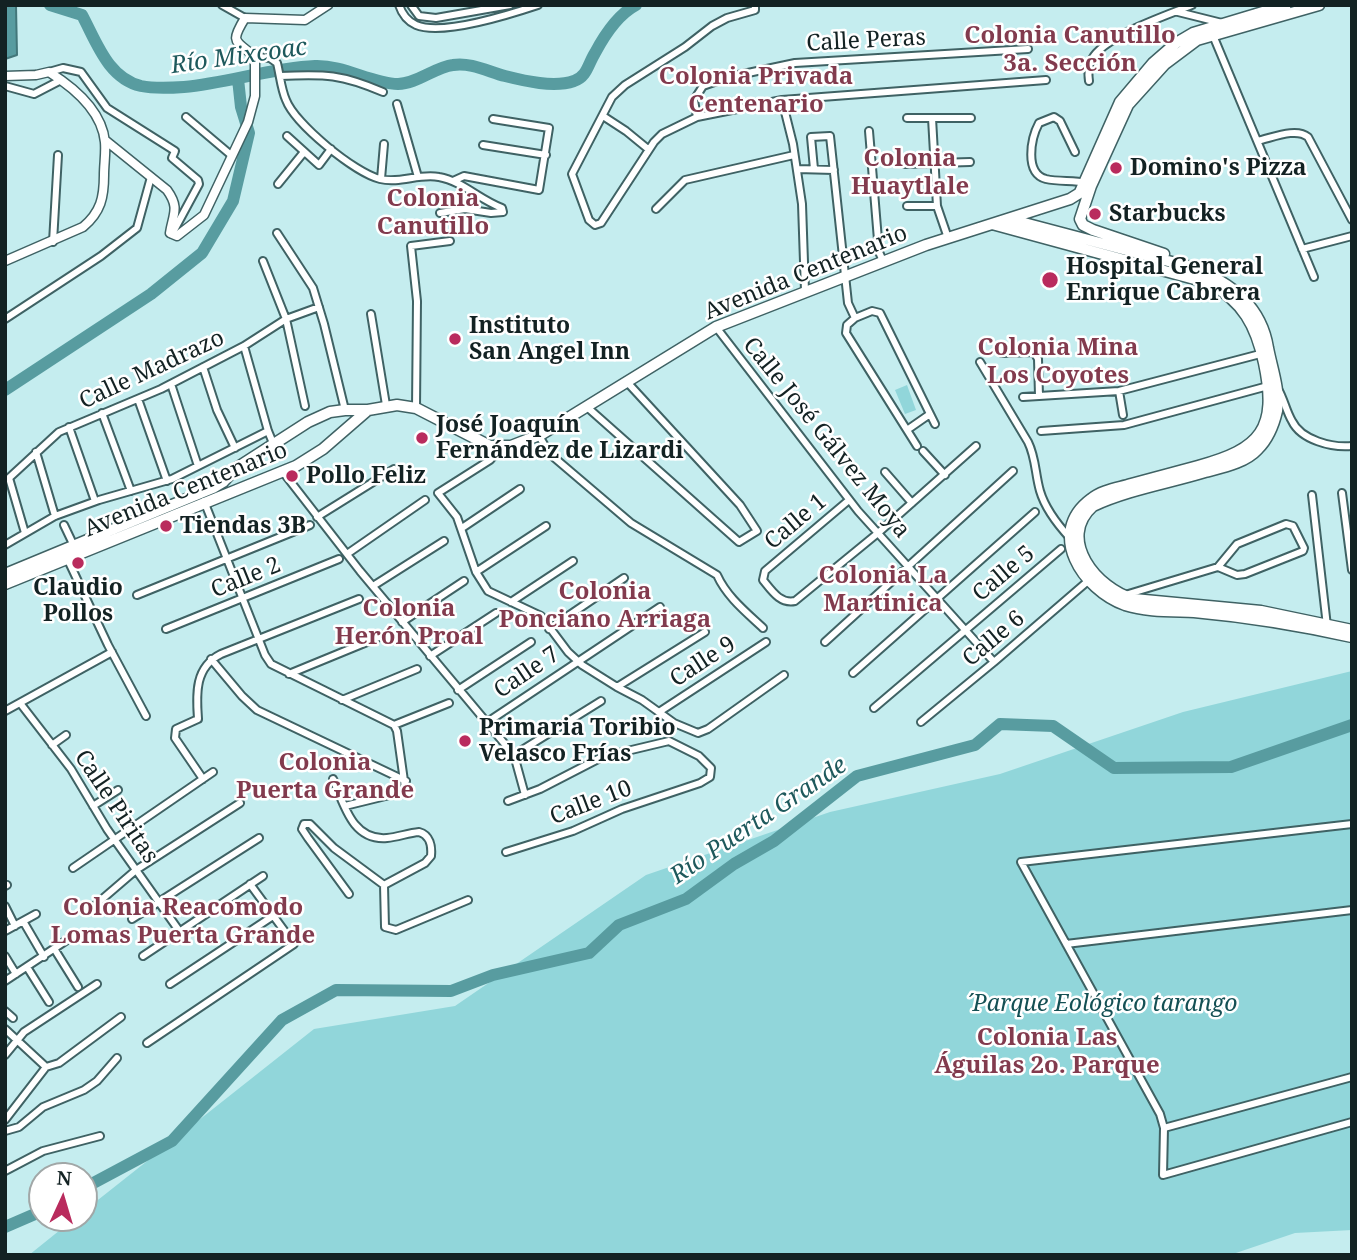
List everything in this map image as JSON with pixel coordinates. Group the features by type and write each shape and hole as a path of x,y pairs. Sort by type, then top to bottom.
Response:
{"main road":[{"path":"1212,31 1223,23 1286,5"},
{"path":"1319,5 1235,29 1212,31 1176,43 1136,80 1119,102 1111,118 1085,187 1080,212 1083,225 1216,277 1234,295 1251,323 1265,352 1273,387 1266,420 1246,448 1225,459 1099,504 1087,513 1080,524 1080,547 1087,565 1103,583 1124,596 1139,600 1261,611 1352,637"},
{"name":"Avenida Centenario","path":"5,584 65,555 74,546 201,494 223,482 235,469 273,443 320,416 387,405 416,408 481,442 501,447 511,446 540,435 716,327 883,261 1070,199 1085,187"},
{"path":"1008,219 1187,266"},
{"path":"992,224 1200,280 1234,295"},
{"name":"Avenida Centenario","path":"5,574 206,505 283,472 323,449 368,410"},
{"path":"1169,479 1117,488 1092,498 1076,516 1070,538 1074,559 1088,581 1111,598 1132,607 1259,618 1352,630"},
{"path":"223,482 228,494"}],"street":[{"path":"222,5 245,18 305,20 328,5"},
{"path":"399,5 406,19 415,25 437,28 511,14 538,5"},
{"path":"411,5 419,16 436,18 510,5"},
{"path":"1089,81 1090,61 1097,52 1142,25 1192,5"},
{"path":"755,7 712,26 685,47 625,85 612,97 572,174 585,214 595,225 601,223 648,149 662,134 697,117 782,100 1046,80"},
{"path":"1176,12 1223,23 1235,29"},
{"path":"245,18 236,33 237,45 255,57 270,58 277,64 286,101 293,113 349,165 381,179 441,177 453,181 489,204 502,208 503,212 465,209 440,213"},
{"path":"1212,31 1314,277"},
{"name":"Calle Peras","path":"697,117 694,100 703,86 755,71 795,63 1028,49"},
{"path":"172,234 177,236 204,215 253,109 257,77 255,57"},
{"path":"5,86 34,94 63,68 81,72 107,108 175,151 172,158 198,180 199,184 172,234"},
{"path":"280,76 337,75 383,92"},
{"path":"5,76 55,76 77,92 92,109 105,140 104,186 99,210 83,227 5,261"},
{"path":"782,100 802,204 805,291"},
{"path":"397,104 418,177"},
{"path":"603,116 648,149"},
{"path":"187,117 233,152"},
{"path":"1075,152 1060,121 1054,117 1039,123 1033,134 1031,151 1033,165 1038,174 1085,187"},
{"path":"907,118 971,118"},
{"path":"932,118 937,206 948,238"},
{"path":"453,181 461,176 539,190 549,128 493,119"},
{"path":"869,131 879,252 883,261"},
{"path":"1257,141 1296,132 1304,133 1352,220"},
{"path":"287,136 319,165 331,149"},
{"path":"814,169 811,137 830,136 848,303 855,318"},
{"path":"105,140 167,190 174,200 176,211 170,230 172,234"},
{"path":"381,179 384,144"},
{"path":"483,145 546,155"},
{"path":"278,184 304,152"},
{"path":"53,242 58,155"},
{"path":"656,209 685,180 794,155"},
{"path":"905,164 970,162"},
{"path":"797,169 834,170"},
{"path":"5,319 101,256 137,228 152,177"},
{"path":"907,206 937,206"},
{"path":"278,233 313,288 345,410"},
{"path":"1302,249 1352,236"},
{"path":"416,408 417,301 411,246 450,241"},
{"path":"263,261 286,318 305,405"},
{"name":"Calle Madrazo","path":"25,533 9,478 59,432 171,384 244,346 286,318 319,307"},
{"path":"934,424 880,313 872,311 855,318 847,325 846,333 907,430 945,475"},
{"path":"372,314 387,405"},
{"name":"Calle José Gálvez Moya","path":"716,327 849,500 994,662"},
{"path":"244,346 273,443"},
{"path":"1002,353 1034,352 1038,359 1040,396"},
{"path":"1023,397 1119,391 1265,352"},
{"path":"980,362 1031,449 1044,503 1070,538"},
{"path":"203,367 217,410 235,448"},
{"path":"587,407 739,542 757,531 740,505 627,382"},
{"path":"171,384 198,466"},
{"path":"1041,431 1124,425 1273,387 1292,423 1307,436 1332,446 1352,446"},
{"path":"1119,391 1123,415"},
{"path":"138,399 167,481"},
{"path":"102,413 131,491"},
{"path":"907,430 930,414"},
{"path":"69,427 95,501"},
{"path":"5,545 55,516 95,501 167,481 268,431"},
{"path":"540,435 550,454 631,523 718,575 723,587 737,604 763,628"},
{"path":"878,533 976,446"},
{"path":"501,447 490,460 438,493 457,517 475,572 488,591 541,616 576,661 642,699 674,723 698,733 708,729 784,675"},
{"path":"36,452 55,516"},
{"path":"317,517 394,469"},
{"path":"825,642 1013,471"},
{"path":"283,472 402,622 514,755 525,796 508,801"},
{"path":"885,472 912,503"},
{"path":"461,528 520,489"},
{"path":"1342,493 1352,570"},
{"path":"201,494 271,664 394,725 397,731 406,781 402,792 345,806"},
{"path":"1312,495 1327,628"},
{"path":"347,554 425,500"},
{"name":"Calle 1","path":"849,500 765,571 762,580 777,596 785,601 795,601 878,533"},
{"path":"853,673 1035,512"},
{"path":"64,524 74,546"},
{"path":"1124,596 1218,567 1237,544 1286,524 1293,526 1304,548 1303,551 1245,575 1237,575 1218,567"},
{"path":"137,595 310,525"},
{"path":"475,572 546,526"},
{"path":"373,586 444,541"},
{"name":"Calle 5","path":"874,708 1061,549"},
{"path":"65,555 146,716"},
{"name":"Calle 2","path":"166,629 339,559"},
{"path":"512,602 573,562"},
{"path":"549,629 624,578"},
{"path":"402,622 464,581"},
{"name":"Calle 6","path":"921,722 1088,581"},
{"path":"203,779 174,733 176,729 198,719 196,695 202,668 211,659 359,599"},
{"name":"Calle 7","path":"485,723 660,607"},
{"path":"430,656 496,613"},
{"path":"617,687 705,632"},
{"path":"289,674 384,635"},
{"path":"458,690 531,642"},
{"name":"Calle 9","path":"659,712 766,642"},
{"path":"5,711 112,652"},
{"path":"211,659 257,710 406,781"},
{"path":"342,700 418,669"},
{"path":"514,755 601,702"},
{"name":"Calle Piritas","path":"20,703 71,769 114,839 180,932"},
{"path":"394,725 449,703"},
{"path":"52,745 66,735"},
{"name":"Calle 10","path":"506,852 573,831 622,809 700,783 710,777 711,768 709,764 669,741 602,757 525,796"},
{"path":"73,868 214,772"},
{"path":"333,779 355,826 371,837 383,839 419,832 429,839 431,856 425,863 384,886"},
{"path":"93,806 118,790"},
{"path":"93,907 136,870 240,803"},
{"path":"349,894 302,829 304,824 310,824 334,848 384,886"},
{"path":"1352,824 1021,862 1160,1114 1164,1128 1163,1175 1352,1122"},
{"path":"132,919 259,838"},
{"path":"143,956 263,876"},
{"path":"147,1043 294,944 250,884"},
{"path":"384,886 385,927 396,930 468,900"},
{"path":"5,906 15,926"},
{"path":"1066,944 1352,910"},
{"path":"5,931 36,914"},
{"path":"170,984 273,916"},
{"path":"23,921 44,957"},
{"path":"5,981 67,940"},
{"path":"55,950 78,987"},
{"path":"5,956 16,974"},
{"path":"27,967 50,1002"},
{"path":"5,1055 24,1032 97,984"},
{"path":"5,1011 13,1018"},
{"path":"5,1120 46,1067 59,1063 121,1017"},
{"path":"5,1029 46,1067"},
{"path":"5,1132 19,1127 43,1107 84,1090 97,1081 117,1058"},
{"path":"1164,1128 1352,1077"},
{"path":"5,1171 43,1152 100,1136"}],"green space":[{"path":"907,385 916,410 905,414 895,390"},
{"name":"´Parque Eológico tarango","path":"1352,671 1352,1230 1295,1233 1230,1255 29,1255 58,1232 98,1232 98,1200 314,1029 455,1006 646,875 830,812 1000,774 1183,712"}],"shaded area":[{"path":"5,5 16,5 17,55 5,59"}],"waterway":[{"name":"Río Mixcoac","path":"50,5 82,15 112,67 130,82 152,88 200,85 315,66 336,68 377,81 398,84 412,81 446,66 460,64 530,82 566,83 582,76 612,26 636,5"},
{"path":"5,390 151,294 202,253 233,201 249,133 241,107 238,79"},
{"name":"Río Puerta Grande","path":"98,1181 172,1141 282,1020 336,990 451,991 493,975 589,953 619,925 686,899 734,864 774,841 857,776 975,745 1000,724 1053,726 1114,768 1231,767 1352,725"},
{"name":"Río Puerta Grande","path":"5,1227 28,1217"}],"place":[{"name":"Domino's Pizza","path":"1116,168"},
{"name":"Starbucks","path":"1095,214"},
{"name":"Hospital General Enrique Cabrera","path":"1050,280"},
{"name":"Instituto San Angel Inn","path":"455,339"},
{"name":"José Joaquín Fernández de Lizardi","path":"422,438"},
{"name":"Pollo Feliz","path":"292,476"},
{"name":"Tiendas 3B","path":"166,526"},
{"name":"Claudio Pollos","path":"78,563"},
{"name":"Primaria Toribio Velasco Frías","path":"465,741"}],"district":[{"name":"Colonia Canutillo 3a. Sección","path":"1070,50"},
{"name":"Colonia Privada Centenario","path":"756,91"},
{"name":"Colonia Huaytlale","path":"910,173"},
{"name":"Colonia Canutillo","path":"433,213"},
{"name":"Colonia Mina Los Coyotes","path":"1058,362"},
{"name":"Colonia La Martinica","path":"883,590"},
{"name":"Colonia Ponciano Arriaga","path":"605,606"},
{"name":"Colonia Herón Proal","path":"409,623"},
{"name":"Colonia Puerta Grande","path":"325,777"},
{"name":"Colonia Reacomodo Lomas Puerta Grande","path":"183,922"},
{"name":"Colonia Las Águilas 2o. Parque","path":"1047,1052"}]}
